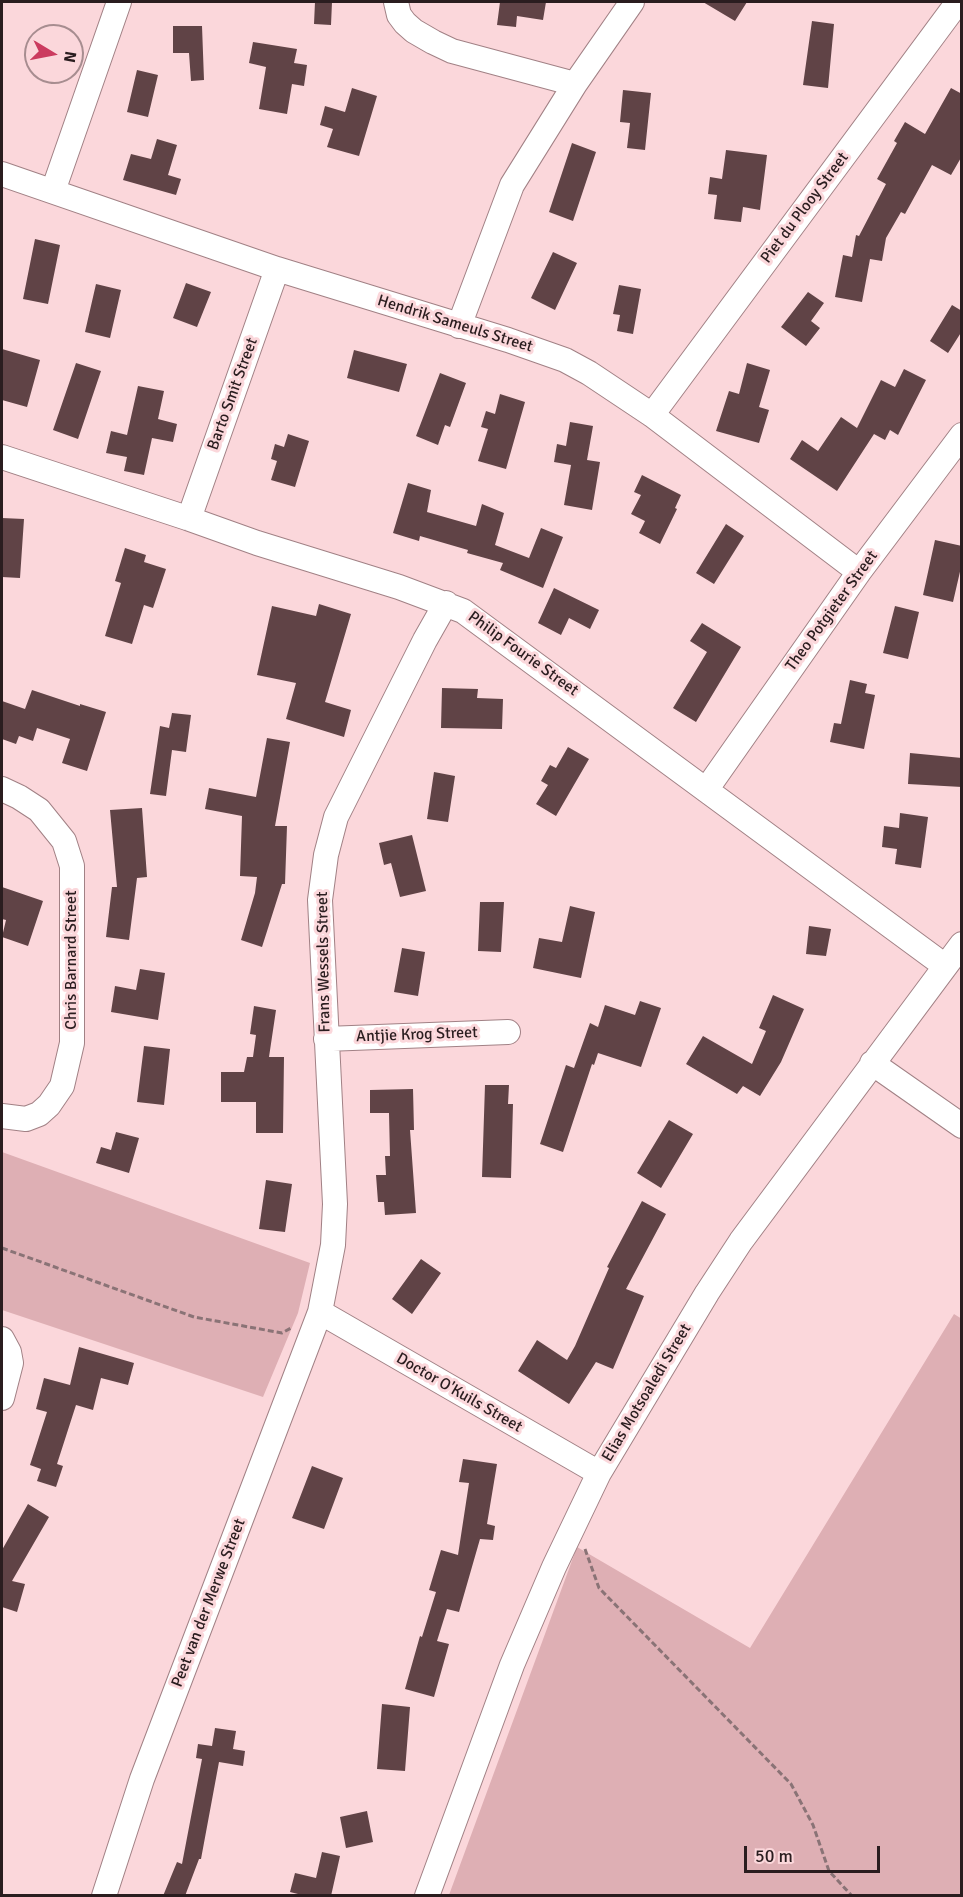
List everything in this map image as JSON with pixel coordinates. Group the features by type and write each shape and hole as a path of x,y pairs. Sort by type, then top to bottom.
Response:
{"street":[{"path":"53,191 119,2"},
{"path":"396,2 399,15 405,23 424,37 452,51 575,84"},
{"path":"459,326 512,185 575,84 632,2"},
{"name":"Piet du Plooy Street","path":"652,415 958,2"},
{"name":"Hendrik Sameuls Street","path":"2,174 277,269 508,340 565,360 589,373 652,415 859,572"},
{"name":"Barto Smit Street","path":"187,518 192,510 277,269"},
{"name":"Theo Potgieter Street","path":"706,790 859,572 962,435"},
{"name":"Philip Fourie Street","path":"2,457 257,543 446,603 476,619 945,966"},
{"name":"Frans Wessels Street","path":"320,1312 333,1245 335,1204 320,900 330,838 336,818 425,640 446,603"},
{"name":"Chris Barnard Street","path":"2,789 39,810 64,841 72,866 72,1043 62,1086 49,1105 39,1114 26,1119 2,1116"},
{"name":"Elias Motsoaledi Street","path":"427,1896 512,1665 554,1567 599,1473 707,1293 736,1250 962,944"},
{"name":"Antjie Krog Street","path":"326,1039 508,1032"},
{"path":"872,1063 962,1126"},
{"name":"Doctor O'Kuils Street","path":"320,1312 599,1473"},
{"name":"Peet van der Merwe Street","path":"104,1896 142,1779 320,1312"},
{"path":"2,1339 9,1352 11,1363 2,1398"}],"path":[{"path":"2,1248 194,1317 282,1333 292,1328"},
{"path":"575,1522 598,1588 790,1784 813,1825 829,1871 852,1896"}],"shaded area":[{"path":"2,1152 310,1263 298,1313 263,1397 2,1310"},
{"path":"954,1314 962,1319 961,1895 449,1895 577,1547 750,1648"}],"building":[{"path":"315,2 332,2 331,25 314,24"},
{"path":"500,2 546,2 543,20 517,16 516,27 497,25"},
{"path":"703,2 747,2 735,21"},
{"path":"812,21 834,24 828,88 803,85"},
{"path":"173,26 202,26 204,80 191,81 189,53 173,53"},
{"path":"253,42 297,49 294,63 307,65 304,86 292,84 287,114 259,109 266,67 249,63"},
{"path":"137,70 158,75 148,117 127,112"},
{"path":"352,88 377,96 359,156 327,147 333,129 320,125 325,106 345,112"},
{"path":"951,88 962,94 962,156 951,175 932,165 905,214 901,212 886,238 882,261 870,259 862,302 835,297 843,255 852,257 856,235 859,236 886,184 877,179 897,143 894,141 905,122 925,134"},
{"path":"623,90 651,93 645,150 627,148 630,123 620,122"},
{"path":"157,139 177,145 168,175 181,179 176,195 123,180 131,154 151,159"},
{"path":"572,143 596,152 573,221 549,212"},
{"path":"726,150 767,155 760,210 743,207 741,222 714,219 717,195 708,194 710,177 722,179"},
{"path":"35,239 60,245 48,304 23,299"},
{"path":"553,252 577,263 555,310 531,298"},
{"path":"186,283 211,292 197,327 173,318"},
{"path":"96,284 121,290 110,338 85,332"},
{"path":"619,285 641,289 633,334 617,331 620,315 613,314"},
{"path":"808,292 824,303 811,321 820,328 806,346 781,327"},
{"path":"952,305 962,311 962,331 948,353 930,341"},
{"path":"2,349 40,360 27,407 2,400"},
{"path":"354,350 407,364 399,392 347,378"},
{"path":"76,363 101,371 78,439 53,430"},
{"path":"747,363 770,370 759,407 769,410 759,443 716,431 729,391 739,394"},
{"path":"904,369 926,380 898,435 890,430 885,440 874,434 837,491 790,459 802,440 818,451 841,417 857,428 881,380 895,387"},
{"path":"440,373 466,383 450,427 445,425 438,445 416,436"},
{"path":"138,386 164,391 158,419 177,424 173,442 152,438 144,475 124,471 127,457 106,453 111,431 127,435"},
{"path":"500,394 525,402 506,469 478,461 488,429 481,427 486,411 495,414"},
{"path":"570,422 593,426 587,460 600,462 592,510 564,505 571,465 554,462 557,444 566,446"},
{"path":"288,434 309,441 295,487 271,480 277,461 271,459 275,444 284,447"},
{"path":"642,475 681,495 675,508 677,509 660,544 639,533 645,521 631,514 641,495 634,492"},
{"path":"408,483 431,490 427,512 476,526 482,504 504,513 495,545 529,558 541,528 563,537 543,588 500,570 503,563 467,553 468,550 420,536 419,541 393,533"},
{"path":"2,518 24,519 20,578 2,577"},
{"path":"726,524 744,536 714,584 696,573"},
{"path":"935,540 962,546 962,563 953,602 923,595"},
{"path":"125,548 146,555 144,562 166,569 153,608 144,605 132,644 105,636 121,583 115,581"},
{"path":"554,588 599,610 590,629 569,618 561,635 538,623"},
{"path":"319,604 351,614 325,702 351,710 344,737 286,719 296,683 257,675 272,606 316,616"},
{"path":"895,606 919,612 908,659 883,653"},
{"path":"702,623 741,647 696,722 673,708 707,652 690,641"},
{"path":"850,680 867,684 865,693 875,695 864,749 830,742 834,723 841,724"},
{"path":"442,688 478,689 477,698 503,699 502,729 441,728"},
{"path":"32,690 106,712 87,771 62,763 70,739 37,728 33,741 19,736 16,744 2,739 2,701 25,709"},
{"path":"172,713 191,715 186,752 172,750 166,796 150,794 160,726 169,728"},
{"path":"267,738 290,742 275,826 287,826 285,884 282,884 262,947 241,940 255,893 257,877 240,876 242,816 205,809 209,788 256,797"},
{"path":"568,747 589,759 556,816 536,804 548,785 541,781 550,765 556,768"},
{"path":"910,753 962,758 962,787 908,784"},
{"path":"434,772 455,776 448,822 427,819"},
{"path":"142,808 147,877 137,878 129,940 106,937 112,887 117,887 110,810"},
{"path":"900,813 928,817 921,868 895,864 897,849 882,847 884,826 899,828"},
{"path":"412,835 426,891 400,897 391,863 384,865 379,843"},
{"path":"2,887 43,901 28,946 2,937 6,920 2,919"},
{"path":"480,902 504,902 501,952 478,951"},
{"path":"570,906 595,912 581,978 533,968 539,938 562,942"},
{"path":"809,926 831,929 826,956 806,954"},
{"path":"402,948 425,952 418,996 394,992"},
{"path":"140,969 165,973 158,1020 111,1012 115,986 136,990"},
{"path":"773,995 804,1009 781,1062 760,1096 743,1086 737,1094 686,1064 703,1036 752,1064 766,1031 759,1028"},
{"path":"640,1001 661,1008 641,1067 598,1053 594,1065 592,1064 563,1152 540,1144 566,1065 574,1068 590,1023 598,1027 605,1005 635,1015"},
{"path":"254,1006 276,1010 269,1057 284,1057 283,1133 256,1133 256,1102 221,1102 221,1072 244,1072 247,1057 253,1057 256,1035 250,1034"},
{"path":"144,1046 170,1049 164,1105 137,1102"},
{"path":"485,1085 509,1085 508,1104 513,1104 511,1178 482,1177"},
{"path":"413,1089 414,1130 410,1130 416,1213 385,1215 384,1202 378,1202 376,1175 386,1175 385,1156 390,1156 389,1113 370,1113 370,1090"},
{"path":"669,1120 693,1134 661,1188 637,1173"},
{"path":"116,1132 139,1138 129,1173 96,1163 101,1147 111,1150"},
{"path":"266,1180 292,1184 285,1232 259,1229"},
{"path":"642,1201 666,1214 626,1289 644,1296 613,1369 596,1362 569,1404 518,1371 537,1340 567,1360 609,1268 607,1267"},
{"path":"421,1259 441,1273 412,1314 392,1299"},
{"path":"79,1347 134,1363 128,1385 101,1378 93,1410 76,1405 57,1464 63,1466 56,1487 37,1481 41,1469 30,1465 47,1412 36,1409 44,1378 70,1385"},
{"path":"463,1459 497,1464 487,1524 495,1526 493,1540 480,1539 459,1612 447,1609 437,1641 449,1644 434,1697 405,1689 420,1636 422,1637 436,1592 429,1590 441,1550 458,1555 469,1483 459,1482"},
{"path":"312,1466 343,1478 324,1529 292,1518"},
{"path":"28,1504 49,1517 12,1581 25,1584 17,1612 2,1607 2,1550"},
{"path":"382,1704 410,1707 405,1771 377,1769"},
{"path":"215,1728 236,1731 233,1749 245,1751 243,1766 219,1762 201,1859 199,1859 185,1896 163,1896 177,1862 182,1864 202,1759 196,1758 198,1744 212,1746"},
{"path":"367,1811 373,1842 346,1848 340,1817"},
{"path":"322,1852 340,1856 331,1896 306,1896 290,1892 295,1873 316,1878"}]}
